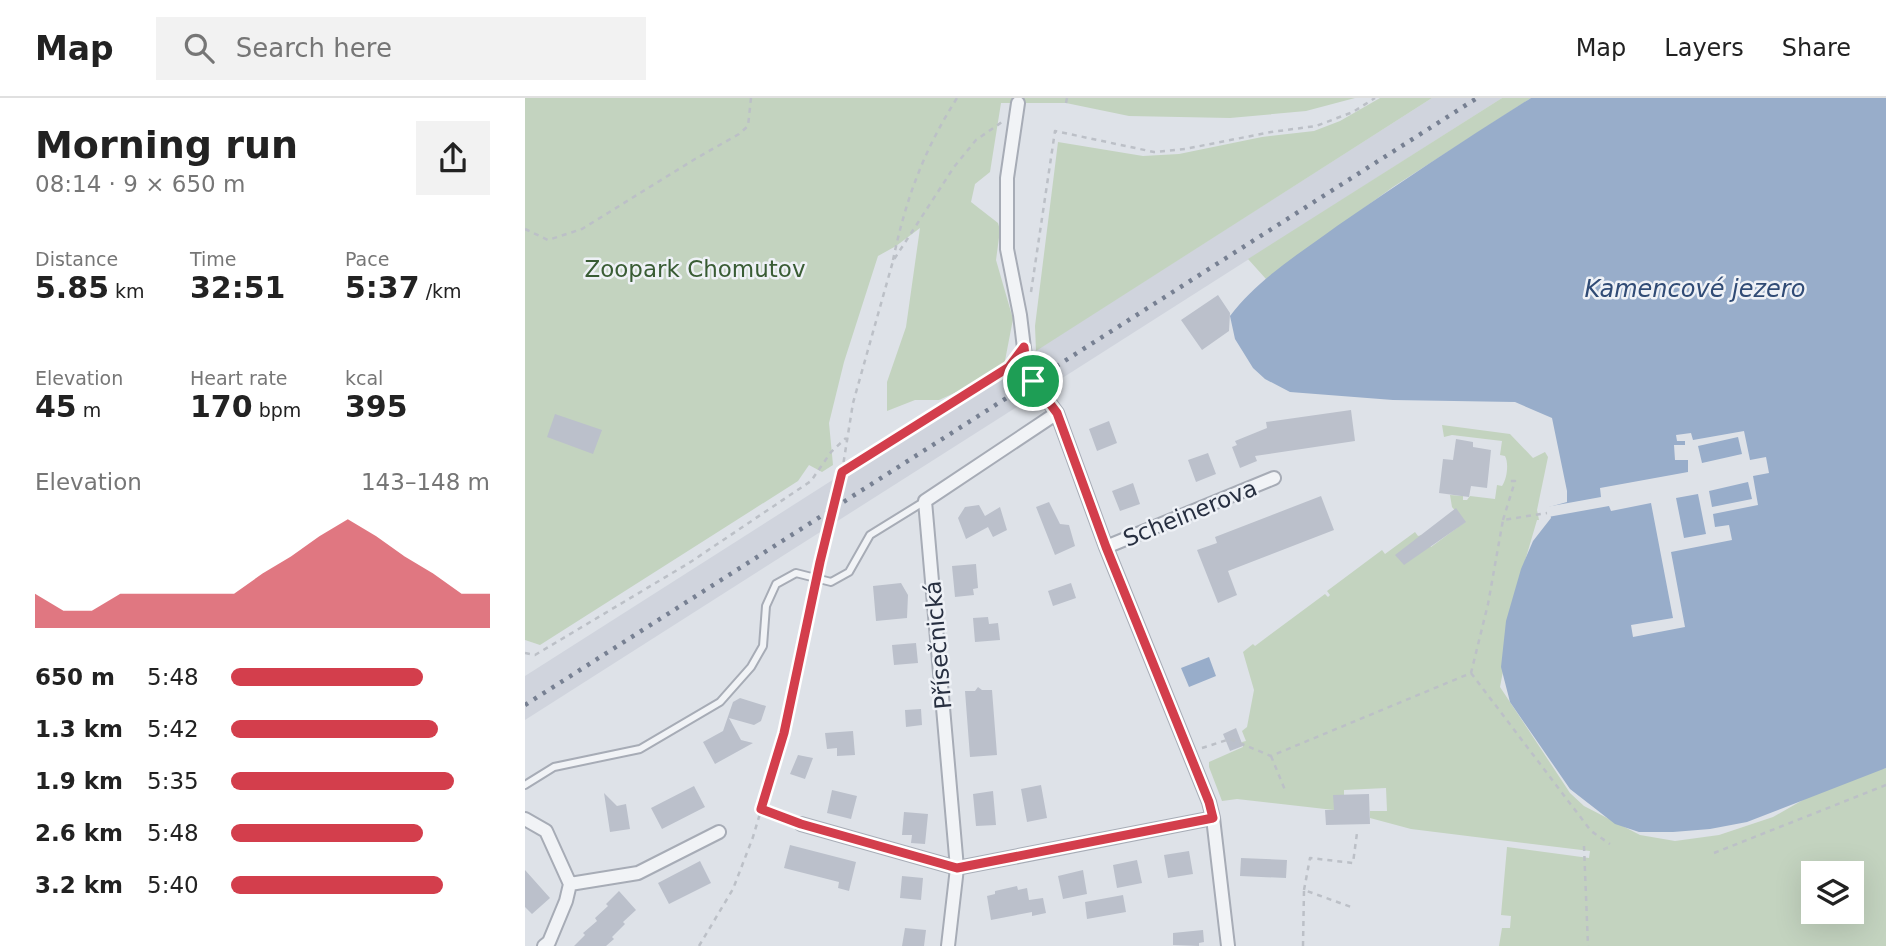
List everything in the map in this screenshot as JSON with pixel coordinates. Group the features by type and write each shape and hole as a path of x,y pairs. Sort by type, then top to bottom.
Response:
{"street":[{"path":"1018,103 1007,178 1007,249 1020,314 1027,373 1057,413 1106,547 1213,818 1228,946"},
{"path":"925,501 1057,413"},
{"name":"Scheinerova","path":"1106,547 1274,478"},
{"name":"Přísečnická","path":"925,501 957,868 948,946"},
{"path":"801,824 957,868 1213,818"},
{"path":"525,819 546,831 570,884 549,942 544,946"},
{"path":"570,884 638,873 719,832"}],"lane":[{"path":"525,785 554,766 641,749 720,702 751,667 763,646 766,606 776,584 796,573 831,582 849,572 870,535 925,501"}],"path":[{"path":"525,229 548,240 582,229 739,134 748,126 751,98"},
{"path":"699,946 733,888 761,809 784,733 825,537 842,472 853,402 912,186 934,134 957,98"},
{"path":"1020,314 1027,315 1055,131 1154,152 1185,149 1316,126 1353,112 1375,98"},
{"path":"893,261 954,167 976,140 1002,122 1003,133"},
{"path":"842,472 1009,367 1024,347"},
{"path":"525,653 534,654 689,563 811,481 831,452 846,437"},
{"path":"1471,673 1488,604 1503,520 1515,481 1506,481"},
{"path":"1503,520 1547,513"},
{"path":"1189,752 1230,739 1271,756 1471,673"},
{"path":"1471,673 1591,831 1610,844"},
{"path":"1271,756 1285,790"},
{"path":"1714,853 1886,785"},
{"path":"761,809 801,824"},
{"path":"1303,946 1304,890 1310,858 1353,863 1357,832"},
{"path":"1584,846 1588,946"},
{"path":"1304,890 1355,908"}],"shaded area":[{"path":"1432,98 1502,98 525,720 525,676"}],"green space":[{"name":"Zoopark Chomutov","path":"525,98 1355,98 1306,111 1230,118 1129,116 1066,103 1001,103 990,172 975,184 971,202 998,223 1000,230 996,260 1013,319 1003,371 939,400 915,400 887,411 887,382 906,327 920,228 878,256 844,362 829,423 833,465 822,472 809,465 798,481 540,645 525,640"},
{"path":"1380,98 1432,98 1036,351 1035,326 1058,142 1143,156 1179,154 1262,137 1314,131 1340,121"},
{"path":"1502,98 1531,98 1393,187 1266,279 1248,259"},
{"path":"1442,425 1510,434 1533,458 1545,452 1548,457 1537,510 1539,520 1506,626 1511,629 1500,687 1570,793 1584,806 1640,835 1675,841 1719,835 1773,817 1843,777 1886,768 1886,946 1499,946 1502,928 1510,928 1511,916 1501,915 1507,847 1589,858 1590,851 1411,829 1370,818 1370,811 1387,811 1386,788 1344,790 1344,795 1334,810 1237,799 1222,801 1209,762 1243,747 1242,742 1246,741 1242,731 1247,727 1254,690 1243,652 1325,594 1328,597 1330,595 1327,591 1382,550 1385,554 1415,532 1418,536 1422,535 1431,547 1465,522 1452,507 1450,495 1463,496 1463,500 1470,496 1495,499 1497,485 1502,486 1507,471 1505,456 1500,455 1502,441 1452,435 1444,437"}],"water":[{"name":"Kamencové jezero","path":"1531,98 1886,98 1886,768 1747,822 1673,832 1639,832 1615,824 1570,789 1510,702 1501,667 1506,621 1521,569 1533,541 1551,518 1549,507 1567,502 1552,418 1515,402 1393,400 1290,392 1265,379 1253,368 1235,339 1230,316 1266,278 1361,210"},
{"path":"1209,657 1216,676 1189,687 1181,668"}],"pier":[{"path":"1744,431 1750,460 1766,457 1769,473 1753,476 1758,505 1713,514 1715,527 1729,525 1732,540 1671,552 1685,627 1633,637 1631,625 1673,618 1651,503 1611,511 1609,506 1548,517 1546,507 1601,497 1600,488 1688,472 1688,460 1675,460 1674,445 1685,445 1685,441 1677,441 1676,435 1691,433 1693,440","holes":["1738,437 1742,454 1702,463 1698,446","1748,482 1752,499 1712,507 1709,491","1698,494 1706,534 1684,538 1676,498"]}],"building":[{"path":"1218,295 1230,313 1229,331 1202,350 1181,320"},
{"path":"1351,410 1355,441 1255,456 1257,461 1240,468 1232,447 1237,445 1235,441 1267,428 1266,422"},
{"path":"555,414 602,430 593,454 547,437"},
{"path":"1109,421 1117,443 1097,451 1089,429"},
{"path":"1456,439 1473,442 1473,447 1491,450 1487,488 1471,486 1469,497 1439,493 1443,459 1453,460"},
{"path":"1208,453 1216,474 1196,482 1188,460"},
{"path":"1133,483 1140,504 1120,511 1112,491"},
{"path":"1321,496 1334,530 1228,571 1237,595 1218,603 1197,550 1217,543 1215,537"},
{"path":"1049,502 1060,524 1069,525 1075,546 1055,555 1036,507"},
{"path":"979,505 985,516 1000,507 1007,530 993,537 988,527 966,539 958,518 965,507"},
{"path":"1456,508 1466,522 1404,565 1395,555"},
{"path":"976,564 978,588 973,589 974,595 955,597 952,566"},
{"path":"901,583 908,595 907,618 876,621 873,586"},
{"path":"1071,583 1076,598 1053,606 1048,591"},
{"path":"988,617 989,624 998,623 1000,640 975,642 973,618"},
{"path":"916,643 918,663 894,665 892,645"},
{"path":"978,687 992,690 997,755 970,757 965,691 975,691"},
{"path":"740,698 766,706 761,721 754,725 729,718 741,740 753,743 715,764 703,742 723,731 733,702"},
{"path":"921,709 922,725 906,727 905,710"},
{"path":"1236,728 1243,746 1230,751 1223,734"},
{"path":"853,731 855,755 837,756 837,748 827,749 825,733"},
{"path":"798,755 813,758 805,779 790,774"},
{"path":"1041,785 1047,818 1027,822 1021,789"},
{"path":"694,786 705,807 662,829 651,808"},
{"path":"832,790 857,796 851,819 827,813"},
{"path":"993,791 996,825 976,826 973,794"},
{"path":"604,793 617,806 626,804 630,829 610,832"},
{"path":"1369,794 1370,824 1326,825 1325,810 1334,810 1333,795"},
{"path":"904,812 928,814 925,844 911,843 912,835 902,835"},
{"path":"790,845 856,862 849,891 838,888 839,882 784,868"},
{"path":"1189,851 1193,874 1168,878 1164,855"},
{"path":"1241,858 1287,860 1286,878 1240,876"},
{"path":"1137,860 1142,883 1117,888 1113,865"},
{"path":"700,861 711,883 669,904 658,883"},
{"path":"525,870 550,898 532,914 525,907"},
{"path":"1083,870 1087,894 1063,899 1058,876"},
{"path":"902,876 923,878 921,900 900,898"},
{"path":"1017,886 1018,890 1027,888 1029,900 1043,898 1046,913 1032,916 1032,912 991,920 987,896 995,894 995,891"},
{"path":"619,891 636,910 623,922 625,924 612,937 614,939 606,946 574,946 585,935 583,933 597,921 595,918"},
{"path":"1123,895 1126,912 1087,919 1085,902"},
{"path":"905,928 926,930 924,946 902,946"},
{"path":"1203,930 1204,942 1199,943 1199,946 1173,945 1173,933"}],"railway":[{"path":"525,705 1477,98"}],"route":[{"path":"1024,347 1027,373 1033,381 1057,413 1106,547 1209,802 1213,818 957,868 801,824 761,809 784,733 842,472 1009,367 1024,347"}]}
